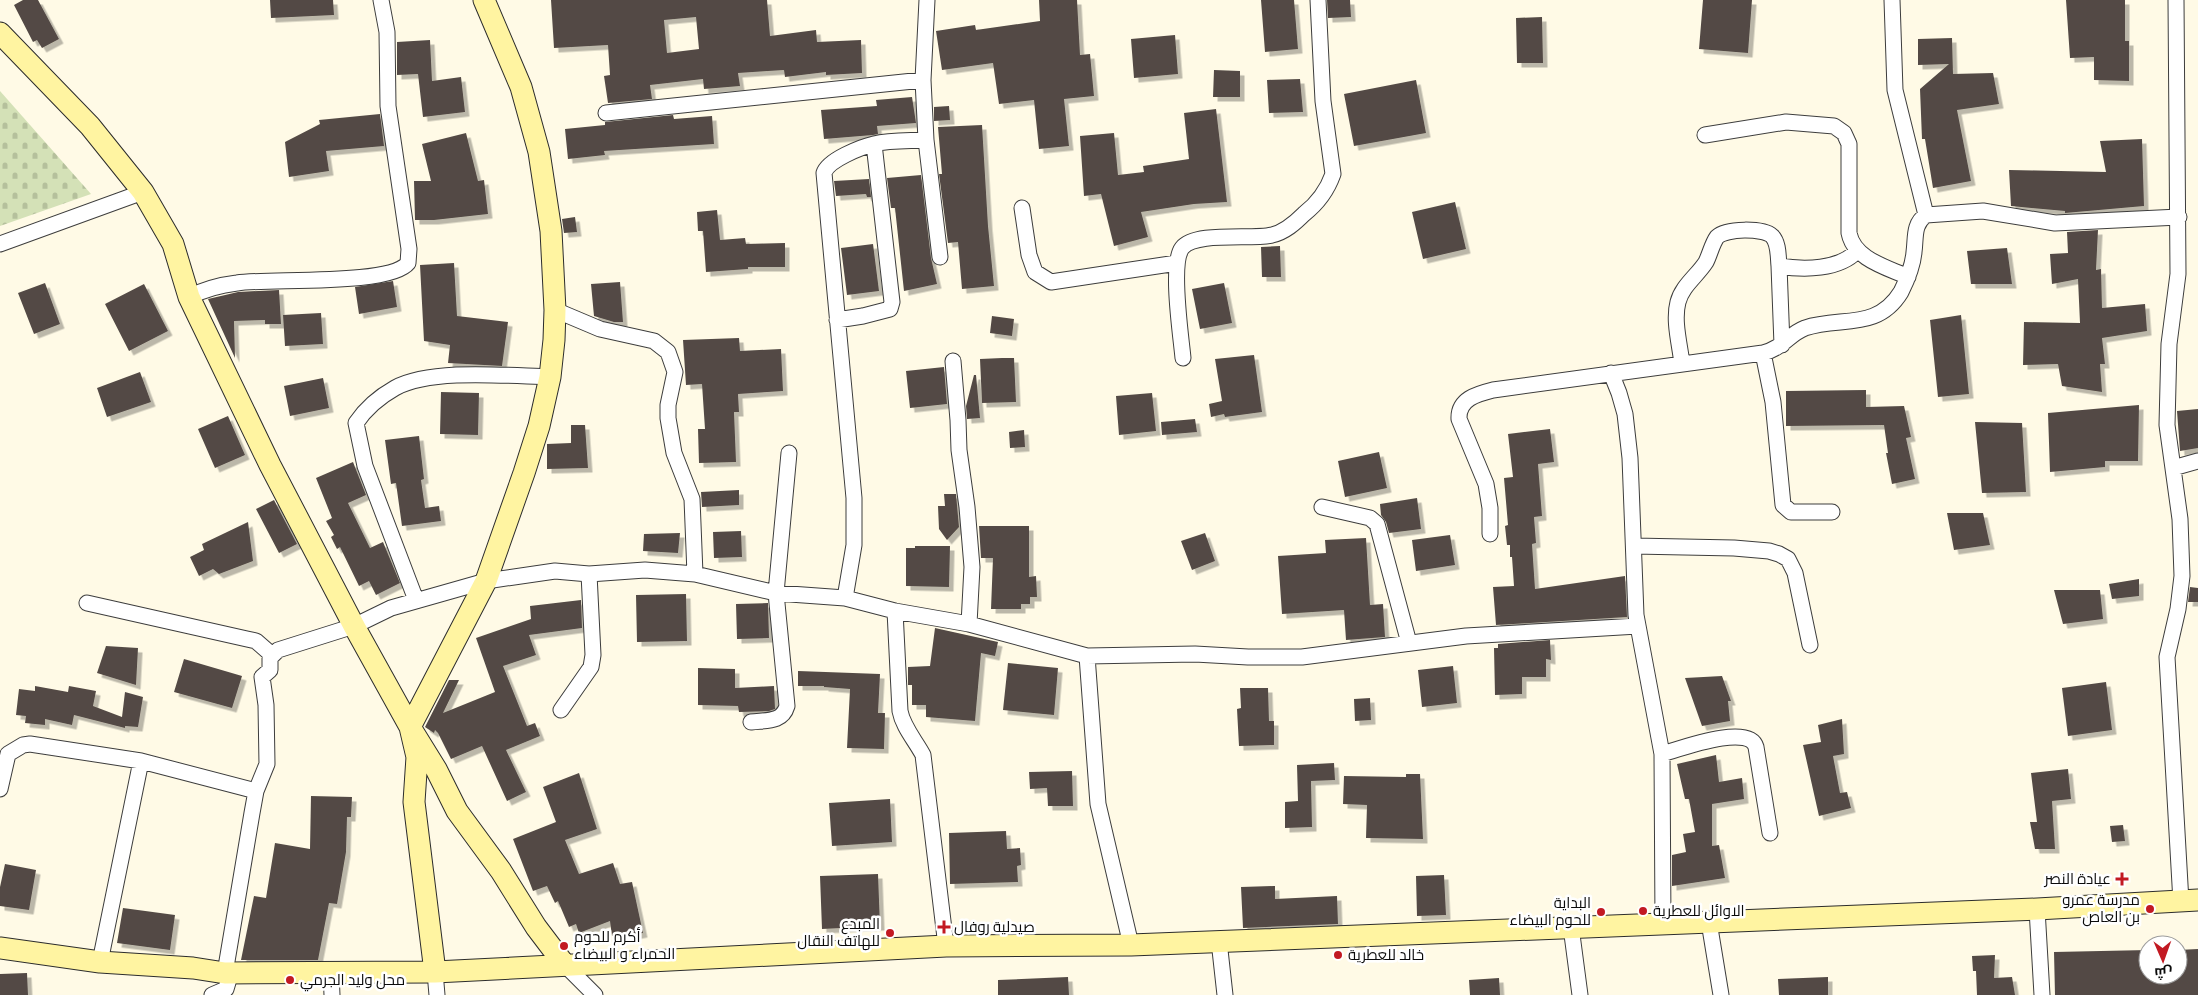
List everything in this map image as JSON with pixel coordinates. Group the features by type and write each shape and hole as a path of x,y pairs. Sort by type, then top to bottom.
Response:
{"street":[{"path":"189,297 210,287 230,284 353,278 400,271 408,263 409,250 388,106 387,32 381,0"},
{"path":"437,995 414,802 417,758 410,727 486,581 524,473 550,377 556,310 551,231 539,152 518,80 484,0"},
{"path":"927,0 922,80 926,140 940,257"},
{"path":"1183,358 1177,292 1177,263 1182,248 1190,242 1218,237 1270,236 1280,233 1311,209 1322,197 1329,185 1333,174 1323,101 1318,0"},
{"path":"1892,0 1895,90 1926,214"},
{"path":"0,948 100,962 193,968 225,973 434,972 946,946 1219,941 2038,910 2190,902 2167,658 2178,609 2182,576 2180,519 2168,425 2169,344 2178,274 2176,0"},
{"path":"0,33 90,126 143,192 173,244 189,297 270,465 354,626 436,770 457,811 501,871 536,927 564,964 595,995"},
{"path":"606,113 922,80"},
{"path":"1705,135 1786,122 1834,126 1841,130 1849,144 1849,233 1853,246 1874,261 1908,277"},
{"path":"845,598 854,545 854,520 850,445 824,173 826,167 832,162 874,144 926,140"},
{"path":"837,320 890,309 892,302 874,144"},
{"path":"0,244 143,192"},
{"path":"1022,208 1029,255 1036,272 1051,282 1177,263"},
{"path":"1490,534 1490,508 1486,484 1459,413 1464,402 1479,393 1763,353 1782,345 1805,328 1867,319 1878,315 1894,301 1908,277 1914,253 1917,224 1926,214 1983,211 2055,223 2178,217"},
{"path":"1682,364 1676,313 1679,297 1704,264 1718,237 1726,233 1758,230 1773,236 1777,245 1779,266 1782,345"},
{"path":"1779,266 1807,268 1834,264 1850,258 1857,250"},
{"path":"556,310 600,328 654,341 668,352 675,372 668,405 668,418 674,452 692,499 695,574"},
{"path":"1763,353 1774,402 1783,504 1791,512 1832,512"},
{"path":"953,361 958,420 958,450 967,507 972,567 969,624"},
{"path":"1611,373 1625,414 1630,458 1635,601 1662,754 1663,924"},
{"path":"416,600 365,466 356,423 366,409 378,399 396,387 408,382 475,375 550,377"},
{"path":"751,722 777,719 785,712 788,706 776,593 789,453"},
{"path":"2173,468 2198,461"},
{"path":"1322,507 1370,518 1377,524 1410,643"},
{"path":"1634,546 1734,548 1769,551 1788,559 1795,573 1810,644"},
{"path":"212,995 226,989 229,979 225,973 256,791 268,764 266,705 262,678 270,670 272,654 288,645 354,626 391,608 486,581 555,571 588,574 645,570 695,574 776,593 845,598 895,611 969,624 1087,656 1195,654 1248,657 1302,657 1466,636 1638,626"},
{"path":"561,710 591,667 593,656 588,574"},
{"path":"87,603 247,638 256,641 272,654"},
{"path":"895,611 900,711 902,722 914,737 922,755 946,946"},
{"path":"1087,656 1098,804 1131,944"},
{"path":"1662,754 1723,738 1743,736 1750,738 1754,741 1756,747 1770,832"},
{"path":"0,790 8,754 23,745 30,744 141,762 256,791"},
{"path":"100,962 141,762"},
{"path":"2038,910 2042,995"},
{"path":"1708,922 1721,995"},
{"path":"1571,927 1580,995"},
{"path":"1219,941 1226,995"},
{"path":"331,972 332,995"}],"green space":[{"path":"0,91 91,194 0,226"}],"building":[{"path":"23,0 38,0 59,39 42,48 37,40 33,42 14,5"},
{"path":"270,0 333,0 334,15 271,18"},
{"path":"551,0 767,0 770,36 816,30 817,42 861,40 862,73 826,75 826,72 785,77 784,70 738,73 740,86 704,89 703,79 650,85 652,99 608,103 604,76 610,75 608,45 554,48","holes":["696,17 699,49 667,53 664,20"]},
{"path":"1039,0 1077,0 1080,55 1090,54 1094,96 1064,99 1069,146 1039,149 1034,100 999,104 993,63 942,70 936,31 975,25 976,30 1040,21"},
{"path":"1261,0 1294,0 1298,49 1265,52"},
{"path":"1327,0 1350,0 1351,17 1328,18"},
{"path":"1703,0 1752,0 1748,53 1699,49"},
{"path":"2066,0 2125,0 2125,41 2129,41 2129,81 2094,80 2094,57 2070,58"},
{"path":"1542,17 1543,63 1517,63 1516,18"},
{"path":"1175,35 1178,74 1134,78 1131,39"},
{"path":"1952,38 1953,74 1993,73 1999,104 1957,110 1971,181 1933,188 1925,139 1922,139 1920,89 1949,64 1918,65 1918,39"},
{"path":"430,40 432,81 461,77 465,112 423,117 418,74 397,75 397,42"},
{"path":"1214,70 1240,71 1240,97 1213,97"},
{"path":"1300,79 1303,112 1269,113 1267,80"},
{"path":"1416,80 1426,133 1354,146 1344,94"},
{"path":"912,97 916,123 877,126 878,134 873,135 824,139 821,110 877,106 876,100"},
{"path":"949,106 950,120 934,121 934,107"},
{"path":"1216,109 1227,202 1194,204 1141,212 1148,237 1114,246 1101,194 1084,196 1080,136 1114,133 1118,175 1144,172 1143,166 1189,159 1184,113"},
{"path":"380,114 384,146 326,151 329,171 289,177 285,142 320,124 319,120"},
{"path":"673,115 674,119 712,116 714,144 604,151 605,155 568,159 565,129 605,125 605,122"},
{"path":"982,125 988,226 994,286 962,289 958,242 948,243 939,174 942,174 938,127"},
{"path":"466,133 478,181 484,180 488,214 434,220 415,220 414,181 431,181 422,144"},
{"path":"2142,139 2144,206 2065,213 2065,211 2011,206 2009,170 2106,172 2100,141"},
{"path":"921,175 931,258 937,284 904,291 895,208 891,208 887,178"},
{"path":"869,179 871,197 867,197 866,194 836,196 834,181"},
{"path":"1455,202 1466,249 1423,259 1412,212"},
{"path":"717,210 720,240 745,238 746,244 785,243 785,267 748,267 748,269 706,272 703,231 698,231 697,212"},
{"path":"575,217 577,232 564,233 562,219"},
{"path":"2098,230 2096,270 2101,269 2102,308 2145,304 2147,331 2102,338 2105,364 2100,364 2102,392 2062,386 2058,364 2023,365 2024,322 2080,323 2078,279 2052,284 2050,254 2068,253 2067,232"},
{"path":"873,244 879,291 847,295 841,248"},
{"path":"1280,246 1281,277 1262,277 1261,247"},
{"path":"2007,248 2012,284 1971,284 1967,251"},
{"path":"454,263 457,316 508,322 502,366 448,363 450,345 424,341 420,265"},
{"path":"393,281 397,307 359,314 355,287"},
{"path":"620,282 623,322 614,322 594,316 591,284"},
{"path":"45,283 60,324 34,334 18,293"},
{"path":"1224,283 1232,323 1200,329 1192,289"},
{"path":"144,284 168,331 129,351 105,304"},
{"path":"279,290 281,324 265,324 265,320 234,321 235,358 208,299 238,292"},
{"path":"321,313 323,344 285,346 283,315"},
{"path":"1961,315 1969,394 1938,397 1930,320"},
{"path":"992,316 1014,319 1012,336 990,333"},
{"path":"739,338 740,351 781,349 783,391 738,394 739,412 734,412 736,462 699,463 698,429 705,429 702,384 686,385 683,340"},
{"path":"1254,355 1262,412 1225,417 1224,414 1211,417 1209,404 1222,401 1215,359"},
{"path":"1014,358 1016,402 982,403 980,359"},
{"path":"944,367 947,404 910,408 906,371"},
{"path":"140,372 151,402 107,417 97,388"},
{"path":"974,375 976,375 980,418 967,419 966,406"},
{"path":"323,378 329,408 290,416 284,386"},
{"path":"1866,390 1866,407 1904,406 1911,437 1906,438 1915,479 1892,484 1886,453 1888,453 1884,425 1786,426 1786,391"},
{"path":"441,392 479,393 478,435 440,434"},
{"path":"1152,393 1156,431 1119,435 1116,396"},
{"path":"2139,405 2138,461 2105,461 2105,467 2050,472 2048,413"},
{"path":"2198,409 2198,448 2180,451 2177,411"},
{"path":"228,416 245,455 215,468 198,429"},
{"path":"1195,419 1197,432 1162,435 1161,422"},
{"path":"1975,422 2022,423 2026,492 1982,493"},
{"path":"571,425 585,425 588,468 547,469 547,444 571,443"},
{"path":"1550,429 1554,462 1538,464 1542,516 1534,517 1536,543 1532,544 1535,589 1625,576 1627,617 1496,625 1493,587 1514,586 1512,557 1510,557 1510,545 1507,545 1505,526 1508,525 1504,478 1513,477 1508,434"},
{"path":"1024,430 1025,447 1010,448 1009,432"},
{"path":"419,436 424,479 421,480 425,508 439,506 441,521 402,526 396,483 391,484 385,440"},
{"path":"1379,452 1387,488 1345,497 1338,461"},
{"path":"353,462 366,495 348,503 370,548 383,542 400,583 376,595 369,581 359,586 340,547 337,549 331,537 334,535 326,521 332,518 316,478"},
{"path":"739,490 739,505 702,507 701,492"},
{"path":"944,494 956,494 959,527 947,540 939,529 938,506 945,506"},
{"path":"1417,498 1421,529 1389,533 1386,522 1381,515 1380,504"},
{"path":"274,500 297,544 279,553 256,509"},
{"path":"1947,513 1983,513 1990,545 1954,550"},
{"path":"248,522 253,561 219,574 213,569 199,576 190,557 204,550 202,544"},
{"path":"979,526 1029,526 1029,577 1036,576 1037,597 1030,597 1030,604 1021,604 1021,609 991,609 993,558 981,558"},
{"path":"741,531 742,557 714,558 713,532"},
{"path":"680,533 678,553 643,551 644,534"},
{"path":"1205,533 1215,561 1192,570 1181,541"},
{"path":"1450,535 1455,565 1416,571 1412,540"},
{"path":"1366,538 1370,605 1383,604 1385,637 1346,640 1344,610 1282,614 1278,556 1326,553 1325,540"},
{"path":"915,546 950,546 949,587 906,586 906,548 915,548"},
{"path":"2139,579 2139,596 2112,599 2109,584"},
{"path":"2190,587 2198,588 2198,602 2188,602"},
{"path":"2054,590 2100,590 2103,619 2063,624"},
{"path":"686,594 687,641 637,642 636,595"},
{"path":"581,600 582,628 529,635 536,655 503,666 527,726 535,723 540,736 506,750 526,792 507,801 482,746 451,759 438,733 435,730 434,733 425,727 449,680 459,680 443,713 495,692 476,638 531,619 530,606"},
{"path":"768,603 769,638 737,639 736,604"},
{"path":"935,628 998,642 995,656 981,653 975,721 926,717 926,705 912,705 912,685 908,685 908,667 930,666"},
{"path":"1550,640 1551,660 1546,659 1546,677 1522,677 1522,694 1495,695 1494,648 1498,648 1498,644"},
{"path":"106,646 138,648 136,685 97,673"},
{"path":"184,659 242,676 232,708 174,692"},
{"path":"1008,663 1058,668 1054,715 1003,710"},
{"path":"1453,666 1457,703 1422,707 1418,670"},
{"path":"698,668 735,669 735,688 774,686 775,709 739,712 738,706 698,705"},
{"path":"798,671 880,674 878,713 885,713 884,749 847,748 850,689 798,686"},
{"path":"1722,676 1731,701 1728,701 1730,721 1702,726 1685,678"},
{"path":"2106,682 2112,730 2068,736 2062,688"},
{"path":"35,686 68,692 69,686 96,691 93,706 122,717 125,692 143,697 138,727 125,726 125,728 74,715 72,725 45,719 45,725 25,723 26,716 16,715 19,689 35,691"},
{"path":"1240,688 1268,688 1269,721 1274,721 1274,745 1239,746 1237,709 1241,708"},
{"path":"1370,698 1371,720 1355,721 1354,699"},
{"path":"1842,719 1844,754 1833,756 1840,793 1847,792 1851,808 1819,816 1803,745 1821,742 1818,725"},
{"path":"1716,755 1719,782 1742,778 1744,799 1712,804 1712,846 1719,845 1725,878 1672,886 1672,855 1686,852 1683,834 1695,832 1689,799 1685,799 1677,764"},
{"path":"1334,763 1335,780 1311,781 1312,827 1285,828 1285,802 1298,801 1297,765"},
{"path":"2068,769 2071,799 2052,801 2055,849 2035,849 2030,822 2037,822 2031,773"},
{"path":"1072,771 1073,806 1048,806 1047,788 1030,789 1029,772"},
{"path":"579,773 597,829 565,840 579,874 613,863 620,884 632,882 643,933 629,936 628,931 612,936 610,921 579,933 576,924 569,927 558,901 555,903 547,886 533,891 513,839 556,822 543,787"},
{"path":"1406,774 1420,774 1423,839 1366,838 1367,805 1343,804 1344,776 1406,777"},
{"path":"311,796 352,797 351,817 347,817 346,852 337,904 329,903 318,960 241,960 254,896 266,898 275,843 310,849"},
{"path":"890,799 892,842 832,846 829,803"},
{"path":"2123,825 2125,841 2112,842 2110,826"},
{"path":"1006,831 1007,849 1020,848 1021,865 1017,866 1018,882 950,884 949,833"},
{"path":"5,864 36,870 29,910 0,906 0,887"},
{"path":"878,874 880,926 822,929 820,876"},
{"path":"1444,875 1446,915 1417,916 1416,876"},
{"path":"1275,886 1275,899 1337,896 1338,924 1243,928 1241,887"},
{"path":"123,908 175,915 170,950 117,943"},
{"path":"2198,949 2198,995 2055,995 2054,952 2138,950 2138,985 2188,985 2188,950"},
{"path":"1995,955 1994,978 2012,977 2015,995 1977,995 1976,971 1973,971 1972,956"},
{"path":"27,973 28,995 0,995 0,974"},
{"path":"1068,977 1069,995 998,995 998,980"},
{"path":"1828,977 1828,995 1779,995 1778,979"},
{"path":"1499,978 1500,995 1470,995 1469,980"}],"place":[{"name":"عيادة النصر","path":"2122,879"},
{"name":"مدرسة عمرو بن العاص","path":"2150,909"},
{"name":"الاوائل للعطرية","path":"1643,911"},
{"name":"البداية للحوم البيضاء","path":"1601,912"},
{"name":"صيدلية روفال","path":"944,927"},
{"name":"المبدع للهاتف النقال","path":"890,933"},
{"name":"أكرم للحوم الحمراء و البيضاء","path":"564,946"},
{"name":"خالد للعطرية","path":"1338,955"},
{"name":"محل وليد الجرمي","path":"290,980"}]}
